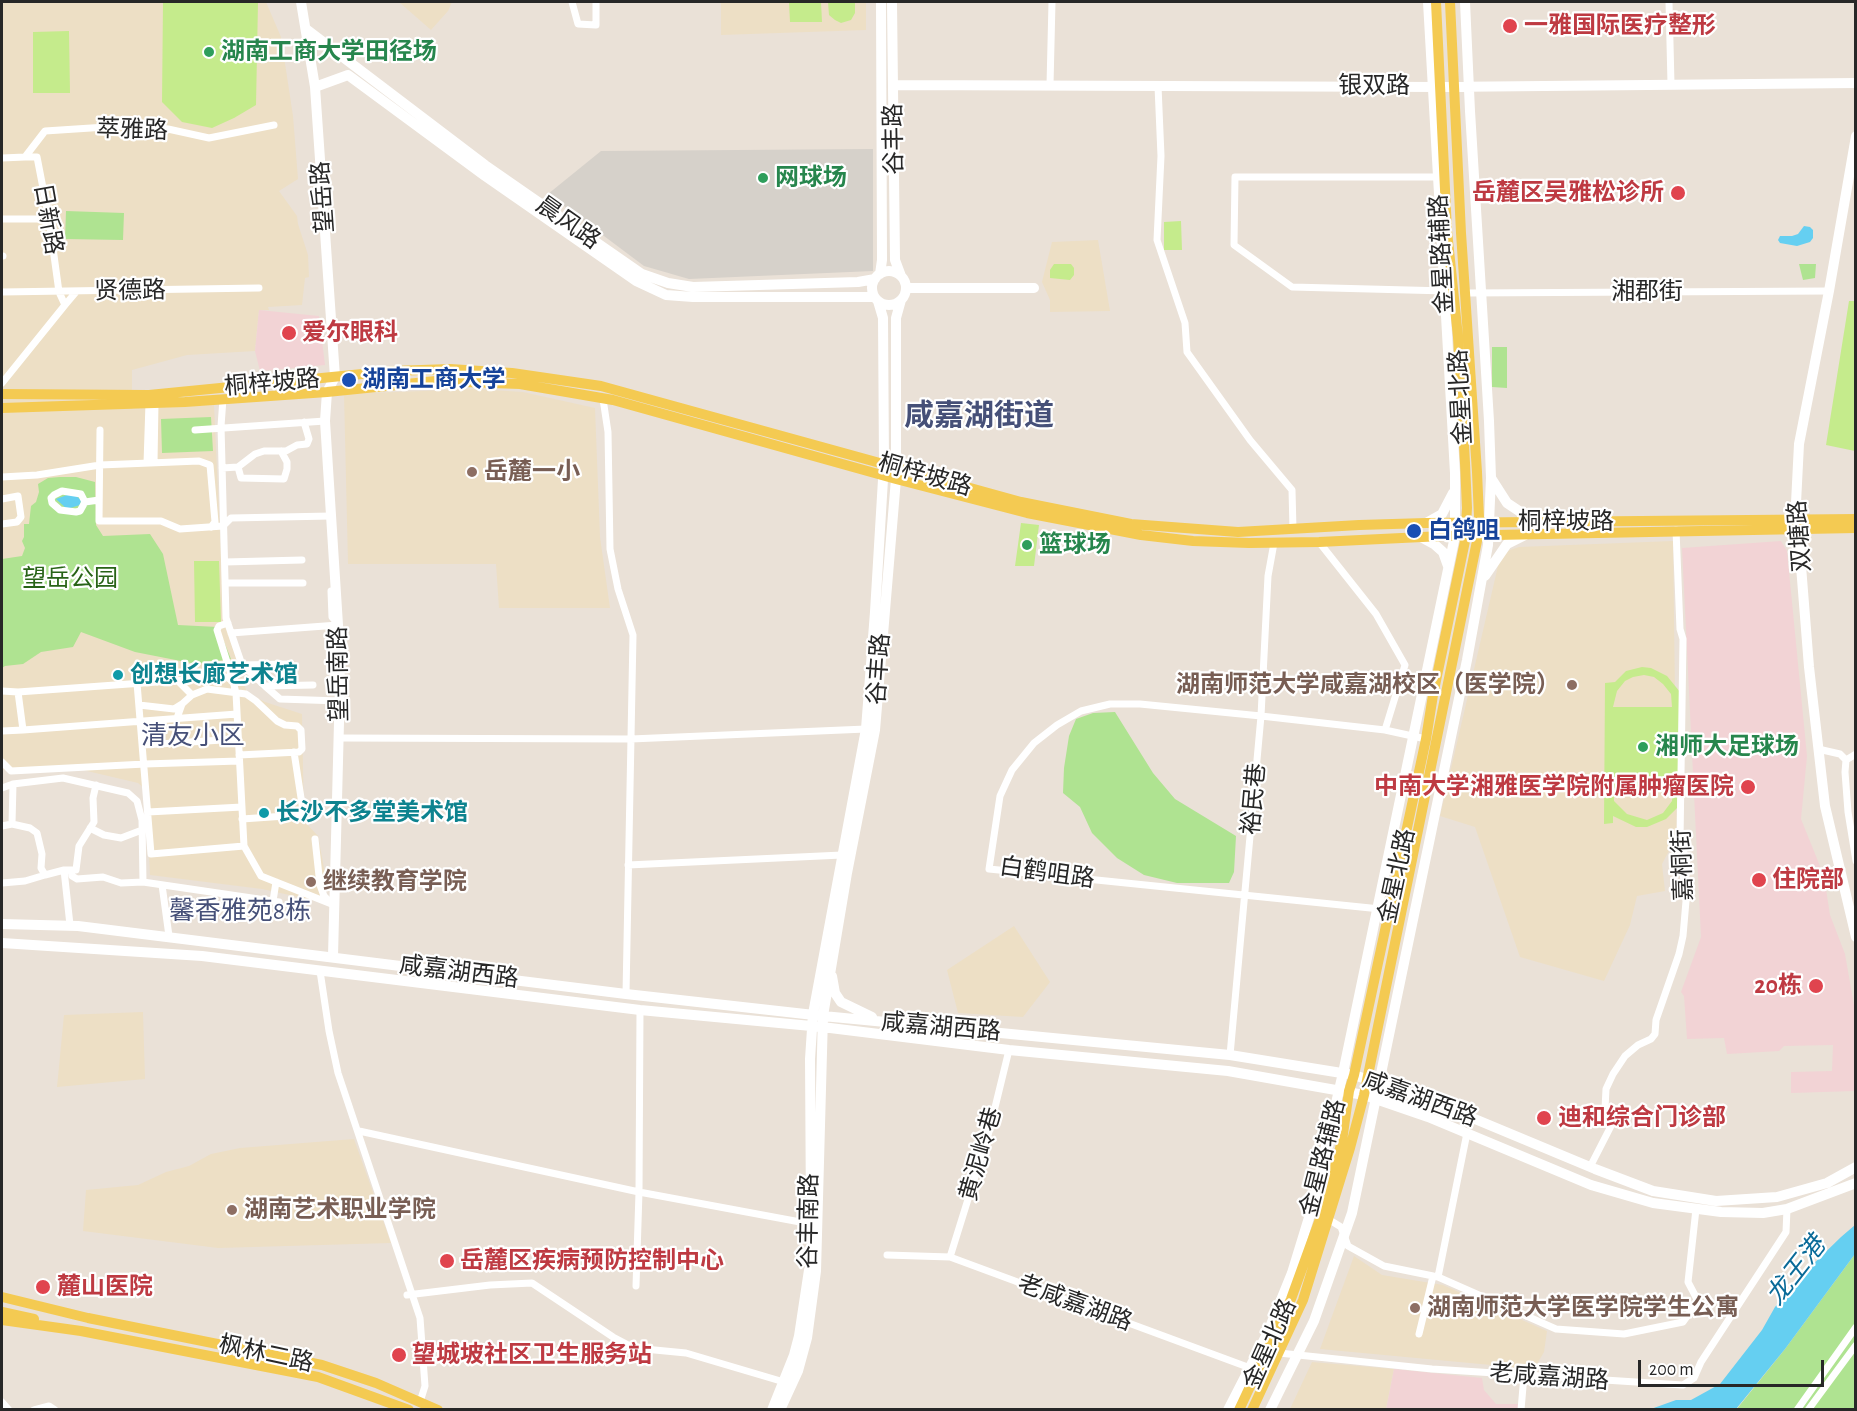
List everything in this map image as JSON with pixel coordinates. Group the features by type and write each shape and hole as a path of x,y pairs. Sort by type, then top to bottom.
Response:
{"main road":[{"name":"金星北路","path":"1239,1410 1255,1369 1291,1299 1320,1220 1342,1141 1344,1090 1389,910 1426,739 1460,536 1458,337 1448,291 1436,87 1436,2"},
{"name":"金星北路","path":"1252,1410 1303,1300 1370,1097 1484,536 1466,293 1450,2"},
{"name":"桐梓坡路","path":"2,394 149,395 393,371 450,369 512,373 601,386 1021,502 1131,524 1238,532 1359,525 1548,521 1798,524 1856,528"},
{"name":"桐梓坡路","path":"2,408 223,399 344,391 436,381 520,384 603,399 1027,513 1141,535 1193,541 1319,542 1676,530 1856,519"},
{"name":"枫林二路","path":"2,1297 88,1318 322,1365 376,1383 419,1406 438,1410"},
{"path":"2,1304 17,1311"},
{"name":"枫林二路","path":"17,1311 88,1318"},
{"name":"枫林二路","path":"17,1311 81,1332"},
{"path":"2,1312 17,1311"},
{"name":"枫林二路","path":"2,1320 81,1332 318,1377 387,1406 409,1410"}],"street":[{"name":"望岳路","path":"301,2 315,87 335,377"},
{"path":"572,2 578,24 596,25 596,2"},
{"name":"谷丰路","path":"877,276 881,2"},
{"name":"谷丰路","path":"892,2 896,260 901,276"},
{"path":"1050,85 1052,2"},
{"path":"1428,2 1436,87"},
{"name":"金星路辅路","path":"1465,2 1491,478 1484,522"},
{"path":"1669,2 1671,84"},
{"name":"晨风路","path":"306,29 485,165 642,274 668,283 693,287 858,282 877,276"},
{"name":"晨风路","path":"315,87 348,75 485,177 636,281 666,295 876,299"},
{"name":"银双路","path":"893,85 1436,87 1856,83"},
{"path":"1158,86 1161,156 1156,240 1185,323 1187,352 1250,440 1292,490 1293,529"},
{"name":"萃雅路","path":"25,157 45,131 137,125 209,138 274,125"},
{"name":"双塘路","path":"1856,136 1799,444 1796,502 1825,806 1856,937"},
{"path":"2,158 25,157"},
{"name":"日新路","path":"25,157 37,157 50,219 59,292 65,304"},
{"path":"1441,177 1235,177 1234,245 1292,287 1448,291"},
{"path":"2,219 50,219"},
{"path":"891,271 901,276 906,288 902,300 893,305 876,299 872,288 877,276 891,271"},
{"name":"贤德路","path":"2,292 259,288"},
{"path":"906,288 1034,288"},
{"name":"金星路辅路","path":"1448,291 1455,487 1461,523"},
{"name":"湘郡街","path":"1466,293 1829,291"},
{"path":"2,383 76,292"},
{"name":"谷丰路","path":"818,1024 842,855 866,729 884,463 883,318 876,299"},
{"name":"谷丰路","path":"818,1024 831,966 874,730 896,479 896,318 902,300"},
{"path":"327,392 335,377 344,391"},
{"name":"望岳南路","path":"327,392 325,421 339,626 340,683 333,956"},
{"path":"223,399 221,428 225,583 228,623 242,665 280,699 340,701"},
{"path":"603,399 608,432 610,549 618,589 633,635 626,994"},
{"path":"150,463 152,403"},
{"path":"195,430 325,421"},
{"path":"222,468 238,467 255,454 264,451 281,451 307,444 309,439 304,422"},
{"path":"100,430 99,521 161,521 180,529 223,526 231,518 331,516"},
{"path":"238,467 241,478 284,479 287,462 281,451"},
{"path":"2,477 37,475 100,465 199,461 210,465 215,522 211,527"},
{"path":"1491,478 1507,504 1525,515 1548,521"},
{"path":"1426,523 1443,514 1455,487"},
{"path":"62,491 81,494 85,502 80,511 60,510 52,503 51,498 62,491"},
{"path":"2,499 18,496 21,517 17,522 2,524"},
{"path":"85,502 99,500"},
{"name":"嘉桐街","path":"1590,1167 1611,1126 1604,1102 1609,1082 1625,1056 1655,1034 1656,1020 1683,936 1686,901 1683,873 1684,852 1680,841 1683,639 1680,629 1676,530"},
{"path":"1482,581 1507,544 1525,535"},
{"name":"金星路辅路","path":"1349,1074 1377,909 1448,568 1460,536"},
{"name":"金星路辅路","path":"1373,1081 1465,671 1482,581 1484,536"},
{"path":"1421,537 1443,552 1448,568"},
{"path":"1319,542 1376,614 1405,665 1385,730"},
{"name":"裕民巷","path":"1230,1055 1261,716 1268,576 1274,543"},
{"path":"225,562 302,560"},
{"path":"329,567 332,617 339,626"},
{"path":"225,583 303,583"},
{"path":"228,623 219,626 217,630 236,693 244,846 261,876 334,905"},
{"path":"231,633 339,626"},
{"path":"242,665 291,664"},
{"path":"2,691 18,693 226,677 233,681"},
{"path":"177,680 192,695"},
{"path":"137,683 151,854 244,846"},
{"path":"265,686 313,685"},
{"path":"2,762 11,771 239,758 294,752 302,749 301,730 297,726 285,725 277,721 256,700 246,694 207,689 192,695 174,709 139,705"},
{"path":"18,693 23,730"},
{"path":"177,718 183,704"},
{"name":"白鹤咀路","path":"1389,910 989,869 1000,795 1012,770 1034,743 1057,725 1081,711 1110,704 1140,704 1261,716 1385,730 1426,739"},
{"path":"2,730 237,714"},
{"path":"339,738 631,739 866,729"},
{"path":"143,745 238,739"},
{"path":"1818,749 1840,753 1846,760 1848,812 1856,861"},
{"path":"242,819 300,815 303,811 294,752"},
{"path":"1846,760 1856,754"},
{"path":"2,788 14,784 63,778 128,793 137,801 142,820 143,882"},
{"path":"12,824 14,784"},
{"path":"2,883 25,881 67,870 76,870 79,846 94,822 93,798 96,784"},
{"path":"148,812 242,807"},
{"path":"2,826 12,824 30,828 37,833 42,854 41,868 45,875"},
{"path":"90,828 104,835 122,838 142,830"},
{"path":"315,839 320,885 324,896 334,905"},
{"path":"628,865 842,855"},
{"path":"67,870 77,879 103,877 122,883 143,882 276,901 276,882"},
{"path":"67,870 70,925"},
{"path":"162,885 169,936"},
{"name":"咸嘉湖西路","path":"2,924 70,925 333,956 626,994 818,1024 1009,1050 1228,1071 1344,1090 1370,1097 1467,1133 1591,1185 1653,1203 1696,1209 1763,1213 1787,1209 1856,1182"},
{"name":"咸嘉湖西路","path":"2,944 202,956 640,1010 818,1024 883,1022 1230,1055 1349,1074 1373,1081 1434,1102 1653,1191 1716,1201 1777,1197 1827,1184 1856,1167"},
{"path":"831,966 835,993 841,1002 883,1022"},
{"path":"320,971 329,1031 339,1072 410,1295 420,1318 425,1386 419,1406"},
{"path":"636,1286 640,1010"},
{"name":"谷丰南路","path":"772,1410 799,1336 809,1273 810,1059 818,1024"},
{"name":"谷丰南路","path":"780,1410 798,1371 807,1338 816,1270 818,1024"},
{"name":"黄泥岭巷","path":"950,1257 989,1132 1009,1050"},
{"path":"1319,1086 1331,1098 1334,1112"},
{"name":"金星路辅路","path":"1228,1410 1255,1369 1292,1274 1311,1211 1334,1112 1344,1090"},
{"name":"金星路辅路","path":"1270,1410 1314,1322 1352,1213 1370,1097"},
{"path":"358,1131 639,1192 811,1224"},
{"path":"1419,1334 1435,1276 1467,1133"},
{"path":"1328,1219 1341,1227 1348,1246 1384,1266 1435,1276 1556,1329 1624,1334 1683,1322 1698,1301 1688,1282 1696,1209"},
{"name":"老咸嘉湖路","path":"1279,1353 1432,1370 1683,1385 1694,1378 1701,1362 1786,1232 1787,1209"},
{"name":"老咸嘉湖路","path":"887,1255 950,1257 1255,1369"},
{"path":"410,1295 490,1285 532,1283 613,1337 634,1348 686,1353 784,1382"},
{"path":"1797,1410 1856,1327"},
{"path":"1808,1410 1856,1345"},
{"path":"1521,1410 1524,1375"},
{"path":"2,1402 9,1410"},
{"path":"34,1410 49,1406 55,1410"}],"shaded area":[{"path":"2,2 266,2 281,37 293,116 298,179 279,191 297,216 308,255 309,277 305,278 302,305 268,307 269,310 259,310 255,351 187,355 132,370 132,409 214,405 224,621 247,693 265,702 302,714 304,821 318,836 327,884 317,901 262,889 150,875 146,790 138,783 70,767 2,770"},
{"path":"399,2 452,2 448,11 431,30"},
{"path":"721,2 866,2 866,30 721,35"},
{"path":"873,149 873,271 689,279 644,266 548,194 601,151"},
{"path":"1098,240 1110,311 1050,312 1050,300 1042,282 1052,242"},
{"name":"爱尔眼科","path":"259,310 319,316 325,365 260,371 255,351"},
{"name":"岳麓一小","path":"475,389 523,392 595,408 600,537 610,608 499,608 496,564 348,564 344,394"},
{"name":"湖南师范大学咸嘉湖校区（医学院）","path":"1673,541 1677,851 1670,849 1662,864 1665,891 1637,896 1630,925 1604,981 1520,957 1475,827 1440,816 1501,553 1519,547"},
{"name":"中南大学湘雅医学院附属肿瘤医院","path":"1781,541 1787,551 1807,756 1801,819 1824,876 1830,915 1845,954 1855,1011 1855,1091 1791,1093 1791,1072 1832,1071 1833,1045 1784,1046 1779,1051 1727,1054 1724,1038 1687,1039 1684,996 1681,992 1701,937 1682,548"},
{"path":"1014,926 1050,982 1023,1017 958,1013 947,970"},
{"path":"143,1012 145,1079 57,1087 64,1015"},
{"name":"湖南艺术职业学院","path":"354,1139 391,1243 218,1248 83,1231 86,1190 138,1185 166,1172 189,1166 211,1154 240,1148"},
{"name":"湖南师范大学医学院学生公寓","path":"1354,1256 1382,1275 1443,1285 1547,1331 1544,1352 1534,1369 1320,1349"},
{"path":"1312,1362 1394,1369 1386,1409 1290,1409"},
{"path":"1394,1369 1482,1378 1484,1390 1496,1404 1520,1404 1520,1410 1386,1410"}],"green space":[{"name":"湖南工商大学田径场","path":"163,2 258,2 256,105 212,128 182,122 162,102"},
{"path":"789,2 821,2 822,22 790,22"},
{"path":"828,2 855,2 855,13 851,20 841,23 835,20 829,15"},
{"path":"69,31 70,93 33,93 33,32"},
{"path":"66,211 124,213 123,240 65,239"},
{"path":"1181,221 1182,250 1164,250 1164,222"},
{"path":"1054,264 1071,264 1074,268 1074,275 1070,280 1050,278 1050,270"},
{"path":"1799,264 1816,264 1815,278 1803,280"},
{"path":"1849,301 1856,301 1855,451 1826,445"},
{"path":"1492,347 1507,347 1507,388 1492,387"},
{"path":"211,417 213,451 162,453 161,419"},
{"name":"望岳公园","path":"76,477 95,482 96,525 103,536 150,534 163,554 178,625 218,627 231,659 196,664 135,652 81,632 73,647 41,652 23,664 2,668 2,559 22,556 25,548 22,541 24,524 29,524 31,506 36,502 39,492 38,484 48,478"},
{"name":"篮球场","path":"1021,523 1039,525 1034,566 1015,566"},
{"path":"194,561 219,561 221,622 195,622"},
{"path":"1642,667 1651,668 1667,676 1680,692 1677,808 1666,819 1647,827 1636,827 1613,816 1613,823 1604,824 1605,683 1615,682 1626,671","holes":["1644,675 1654,677 1663,684 1671,694 1672,707 1613,707 1617,691 1625,681","1614,788 1673,788 1672,801 1663,813 1647,820 1627,814 1614,801"]},
{"path":"1115,712 1153,773 1175,799 1236,836 1234,872 1229,883 1177,883 1144,875 1117,858 1092,833 1080,807 1063,793 1069,736 1076,719 1093,713"},
{"path":"1855,1254 1855,1409 1736,1410 1785,1349"}],"water":[{"path":"1804,226 1813,230 1813,238 1810,242 1797,246 1780,243 1778,240 1780,236 1798,234"},
{"path":"75,495 81,500 80,505 67,509 56,499"},
{"name":"龙王港","path":"1855,1225 1855,1254 1785,1349 1736,1409 1651,1409 1676,1400 1691,1400 1720,1384 1762,1330 1775,1307 1801,1276"}],"place":[{"name":"一雅国际医疗整形","path":"1510,26"},
{"name":"湖南工商大学田径场","path":"209,52"},
{"name":"网球场","path":"763,178"},
{"name":"岳麓区吴雅松诊所","path":"1678,193"},
{"name":"爱尔眼科","path":"289,333"},
{"name":"湖南工商大学","path":"349,380"},
{"name":"岳麓一小","path":"472,472"},
{"name":"白鸽咀","path":"1414,531"},
{"name":"篮球场","path":"1027,545"},
{"name":"创想长廊艺术馆","path":"118,675"},
{"name":"湖南师范大学咸嘉湖校区（医学院）","path":"1572,685"},
{"name":"湘师大足球场","path":"1643,747"},
{"name":"中南大学湘雅医学院附属肿瘤医院","path":"1748,787"},
{"name":"长沙不多堂美术馆","path":"264,813"},
{"name":"住院部","path":"1759,880"},
{"name":"继续教育学院","path":"311,882"},
{"name":"20栋","path":"1816,986"},
{"name":"迪和综合门诊部","path":"1544,1118"},
{"name":"湖南艺术职业学院","path":"232,1210"},
{"name":"岳麓区疾病预防控制中心","path":"447,1261"},
{"name":"麓山医院","path":"43,1287"},
{"name":"湖南师范大学医学院学生公寓","path":"1415,1308"},
{"name":"望城坡社区卫生服务站","path":"399,1355"}],"district":[{"name":"咸嘉湖街道","path":"979,416"},
{"name":"清友小区","path":"193,736"},
{"name":"馨香雅苑8栋","path":"240,911"}]}
